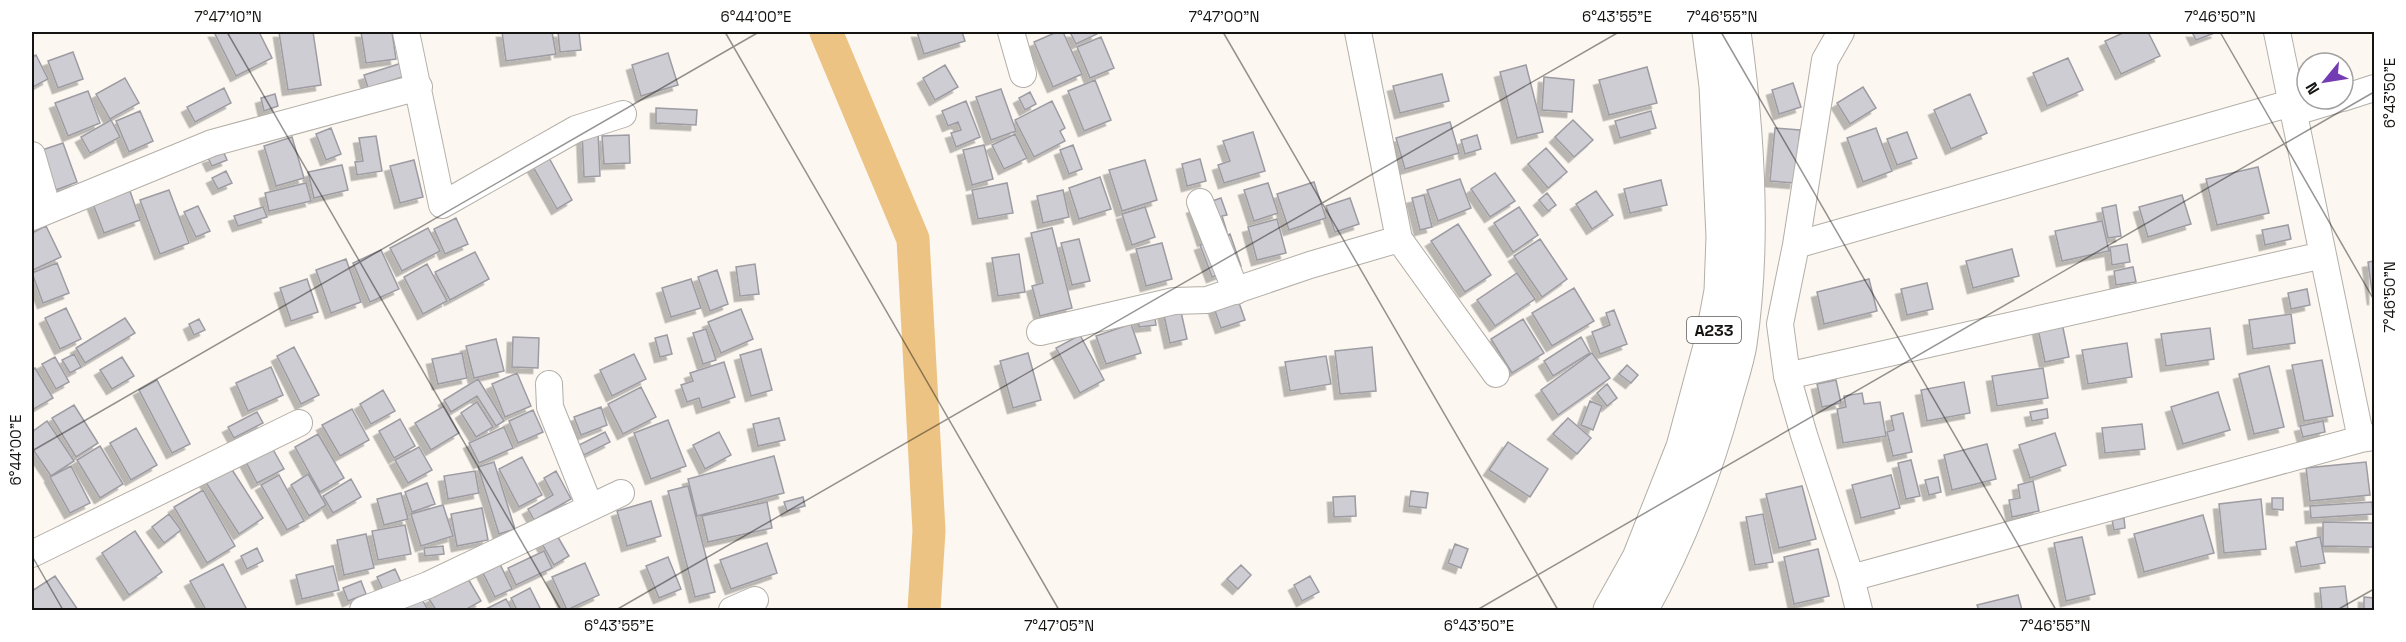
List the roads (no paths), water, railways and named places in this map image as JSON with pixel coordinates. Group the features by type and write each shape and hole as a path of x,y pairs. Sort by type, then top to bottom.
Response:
{"highway":[{"name":"A233","path":"1610,610 1639,558 1683,447 1712,339 1721,291 1723,237 1716,86 1709,32"},
{"name":"A233","path":"1641,610 1665,567 1709,458 1739,346 1746,287 1749,227 1741,80 1734,32"}],"street":[{"path":"406,32 442,205 576,129 623,114"},
{"path":"1011,32 1023,74"},
{"path":"1358,32 1399,239 1496,374"},
{"path":"1841,32 1825,60 1796,245 1780,324 1787,376 1859,610"},
{"path":"1851,578 2368,438 2323,255 2277,32"},
{"path":"32,155 40,213 212,143 419,87"},
{"path":"2355,94 2374,88"},
{"path":"1796,245 2293,107"},
{"path":"1200,202 1236,291"},
{"path":"1040,332 1174,301 1207,300 1310,265 1399,239"},
{"path":"1787,376 2323,255"},
{"path":"549,384 550,407 590,507"},
{"path":"32,554 299,423"},
{"path":"376,608 621,493"},
{"path":"732,610 755,600"}],"waterway":[{"path":"826,32 913,239 929,531 924,610"}]}
